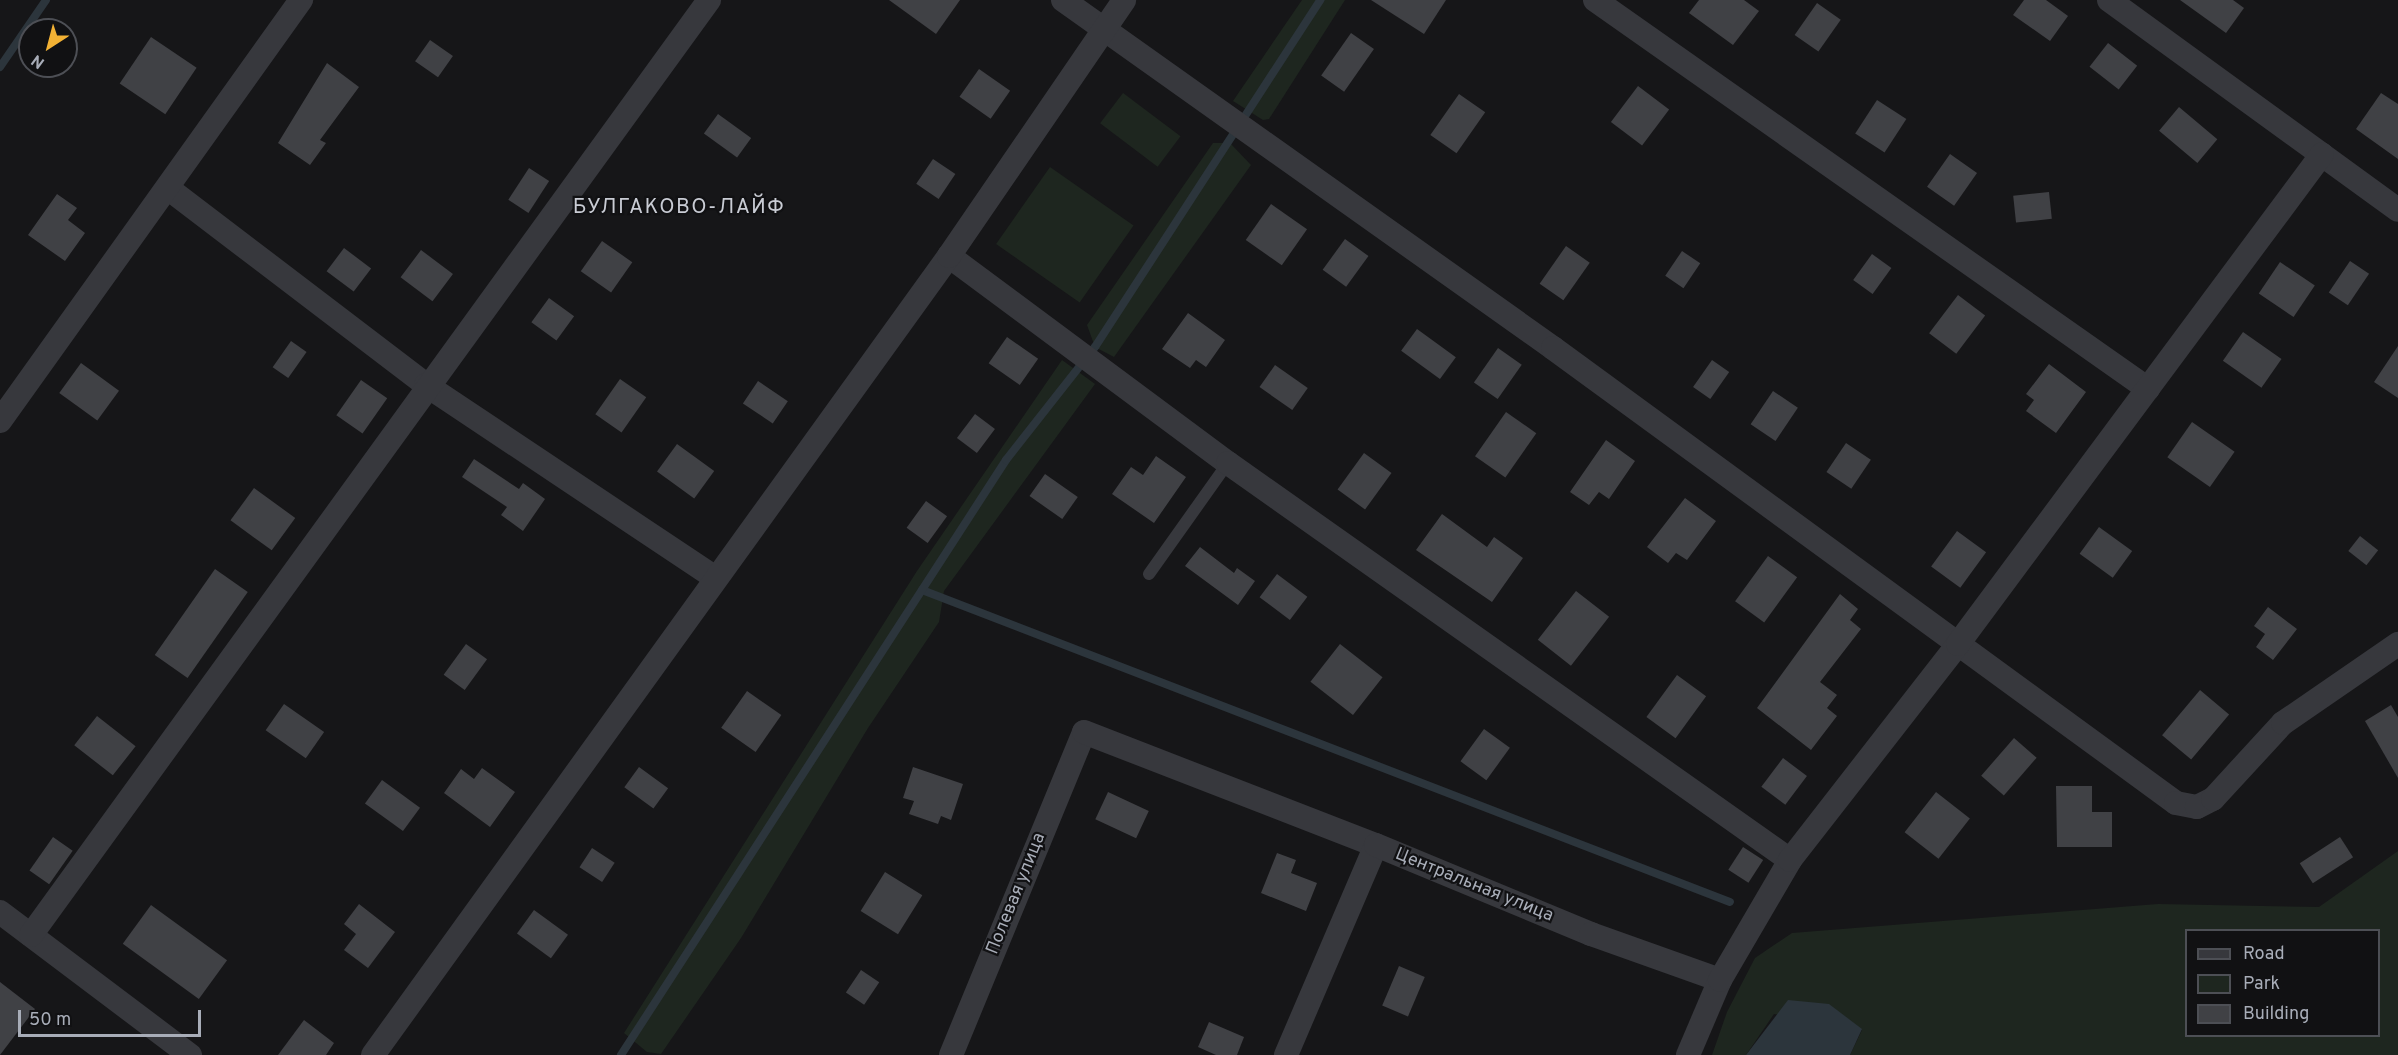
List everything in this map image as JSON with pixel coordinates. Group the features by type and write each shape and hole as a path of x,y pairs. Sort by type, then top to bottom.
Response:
{"street":[{"path":"0,421 169,189 301,0"},
{"path":"31,935 426,385 709,0"},
{"path":"1063,0 1553,348 2176,802 2197,807 2213,799 2283,723 2398,644"},
{"path":"373,1055 949,256 1124,0"},
{"path":"1595,0 2148,389"},
{"path":"2109,0 2398,210"},
{"path":"1688,1055 1720,980 1790,860 1958,644 2322,153"},
{"path":"169,189 426,385 715,578"},
{"path":"949,256 1228,463 1790,860"},
{"name":"Полевая улица","path":"951,1055 1084,732 1376,845"},
{"name":"Центральная улица","path":"1286,1055 1376,845 1591,934 1720,980"},
{"path":"0,912 190,1055"}],"lane":[{"path":"1149,574 1228,463"}],"green space":[{"path":"1302,0 1345,0 1269,119 1263,120 1233,101"},
{"path":"1123,93 1181,136 1158,167 1100,123"},
{"path":"1213,143 1230,143 1251,165 1114,357 1095,347 1087,325"},
{"path":"1050,167 1134,226 1080,303 996,244"},
{"path":"1062,360 1095,384 944,591 939,622 868,728 741,938 661,1054 647,1052 624,1033 917,571"},
{"path":"2398,851 2398,1055 1850,1055 1862,1030 1774,1014 1746,1055 1712,1055 1727,1012 1755,958 1792,933 2158,904 2319,907"}],"shaded area":[{"path":"1788,1000 1829,1004 1862,1029 1850,1055 1746,1055"}],"building":[{"path":"889,0 960,0 936,34"},
{"path":"1371,0 1446,0 1424,34"},
{"path":"1699,0 1744,0 1759,11 1733,45 1689,13"},
{"path":"2024,0 2046,0 2068,16 2050,41 2013,15"},
{"path":"2180,0 2233,0 2244,8 2226,33"},
{"path":"1817,3 1841,20 1818,52 1795,35"},
{"path":"1351,33 1374,49 1344,92 1321,76"},
{"path":"151,37 197,68 165,114 120,83"},
{"path":"430,40 453,56 438,77 415,61"},
{"path":"2108,43 2137,66 2119,89 2090,67"},
{"path":"327,63 359,87 320,140 326,143 310,165 278,143"},
{"path":"979,69 1010,91 991,119 959,97"},
{"path":"1638,86 1669,109 1642,145 1611,122"},
{"path":"2381,93 2398,104 2398,159 2356,129"},
{"path":"1459,94 1485,112 1457,153 1430,135"},
{"path":"1877,100 1906,119 1885,153 1855,134"},
{"path":"2179,107 2217,139 2197,163 2159,131"},
{"path":"718,114 751,138 737,158 704,133"},
{"path":"1950,154 1977,173 1954,206 1927,187"},
{"path":"933,159 955,174 939,199 916,184"},
{"path":"529,168 549,181 528,213 508,200"},
{"path":"2049,192 2052,219 2016,223 2013,196"},
{"path":"57,194 77,208 68,220 85,233 65,261 28,235"},
{"path":"1271,204 1307,229 1282,265 1246,240"},
{"path":"1345,239 1368,256 1346,287 1323,270"},
{"path":"602,241 632,262 611,293 581,271"},
{"path":"1566,246 1590,263 1563,300 1540,284"},
{"path":"344,248 371,268 354,292 327,271"},
{"path":"421,250 453,274 432,301 401,277"},
{"path":"1682,251 1700,263 1683,288 1665,276"},
{"path":"1872,254 1891,268 1873,294 1853,280"},
{"path":"2350,261 2369,274 2348,305 2329,293"},
{"path":"2280,262 2315,285 2294,317 2259,294"},
{"path":"1958,295 1985,315 1956,354 1929,333"},
{"path":"549,298 574,316 556,340 531,322"},
{"path":"1188,313 1225,340 1206,367 1196,360 1190,368 1162,349"},
{"path":"1417,329 1456,357 1440,379 1401,351"},
{"path":"2243,332 2282,359 2261,388 2223,361"},
{"path":"1007,337 1038,359 1020,385 989,363"},
{"path":"291,341 307,352 288,378 273,367"},
{"path":"2398,346 2398,398 2374,382"},
{"path":"1498,348 1522,365 1498,399 1474,382"},
{"path":"1712,360 1729,372 1710,399 1693,387"},
{"path":"81,363 119,391 97,421 59,393"},
{"path":"2049,364 2086,392 2056,433 2026,411 2034,400 2026,394"},
{"path":"1275,365 1308,388 1292,410 1260,387"},
{"path":"620,379 646,397 622,433 595,414"},
{"path":"361,380 387,398 363,434 336,415"},
{"path":"758,381 788,401 773,424 743,403"},
{"path":"1773,391 1798,408 1776,441 1751,424"},
{"path":"1506,412 1536,433 1505,477 1475,456"},
{"path":"975,414 995,429 977,453 957,438"},
{"path":"2192,422 2235,452 2210,487 2167,457"},
{"path":"1606,440 1635,461 1609,499 1599,492 1589,505 1570,492"},
{"path":"1846,443 1871,460 1851,489 1826,472"},
{"path":"677,444 714,471 694,499 657,472"},
{"path":"1364,453 1392,473 1365,509 1338,489"},
{"path":"1156,456 1186,477 1154,523 1112,494 1131,467 1143,475"},
{"path":"474,459 519,489 523,483 545,499 523,531 501,515 507,507 462,477"},
{"path":"1045,474 1078,497 1062,519 1030,496"},
{"path":"254,488 295,518 272,550 230,520"},
{"path":"1685,498 1716,521 1687,560 1676,553 1668,563 1647,547"},
{"path":"926,501 947,516 928,543 907,528"},
{"path":"1442,514 1487,547 1494,537 1523,558 1492,602 1416,550"},
{"path":"2099,527 2132,551 2113,578 2080,554"},
{"path":"1957,531 1986,552 1960,588 1931,567"},
{"path":"2360,536 2378,550 2366,565 2348,551"},
{"path":"1200,547 1234,573 1237,568 1255,581 1238,605 1185,566"},
{"path":"1768,556 1797,577 1764,622 1735,601"},
{"path":"215,569 248,592 188,678 155,655"},
{"path":"1277,574 1307,597 1290,620 1260,597"},
{"path":"1576,591 1609,617 1571,666 1538,640"},
{"path":"1840,594 1858,609 1850,620 1861,629 1820,682 1837,695 1827,708 1837,716 1811,750 1757,708"},
{"path":"2268,607 2297,629 2273,660 2256,647 2265,634 2254,626"},
{"path":"466,644 487,659 465,690 444,675"},
{"path":"1340,644 1383,677 1353,715 1310,682"},
{"path":"1677,675 1706,696 1676,738 1646,717"},
{"path":"2200,690 2229,714 2191,760 2162,735"},
{"path":"747,691 781,715 756,752 721,728"},
{"path":"284,704 324,732 306,758 266,730"},
{"path":"2391,705 2398,717 2398,778 2365,721"},
{"path":"97,716 136,746 113,775 74,745"},
{"path":"1484,729 1510,748 1486,780 1460,761"},
{"path":"2014,738 2037,758 2004,795 1981,776"},
{"path":"1783,758 1807,776 1785,805 1761,787"},
{"path":"639,767 668,788 653,808 624,787"},
{"path":"913,767 963,784 951,820 941,816 938,824 909,814 914,801 903,798"},
{"path":"482,768 515,792 490,827 444,793 461,769 474,779"},
{"path":"382,780 420,808 403,831 365,803"},
{"path":"2056,786 2092,786 2092,812 2112,812 2112,847 2057,847"},
{"path":"1108,792 1149,811 1136,838 1095,819"},
{"path":"1936,792 1970,818 1938,859 1905,832"},
{"path":"53,837 73,851 49,884 29,871"},
{"path":"2340,837 2353,857 2313,883 2300,863"},
{"path":"1743,847 1763,860 1748,883 1728,870"},
{"path":"592,848 615,863 602,882 579,867"},
{"path":"1277,853 1296,860 1291,873 1317,883 1306,911 1261,893"},
{"path":"885,872 922,895 898,934 861,911"},
{"path":"359,904 395,932 368,968 344,950 356,934 344,924"},
{"path":"151,905 227,960 199,999 123,944"},
{"path":"534,910 568,935 551,958 517,933"},
{"path":"1399,966 1425,977 1408,1017 1382,1006"},
{"path":"861,970 879,982 864,1005 846,992"},
{"path":"0,982 35,1009 0,1055"},
{"path":"304,1020 334,1043 326,1055 278,1055"},
{"path":"1209,1022 1244,1037 1237,1055 1216,1055 1198,1047"}],"waterway":[{"path":"0,67 46,0"},
{"path":"621,1055 1006,460 1095,347 1320,0"},
{"path":"922,590 1730,902"}],"district":[{"name":"БУЛГАКОВО-ЛАЙФ","path":"679,208"}]}
